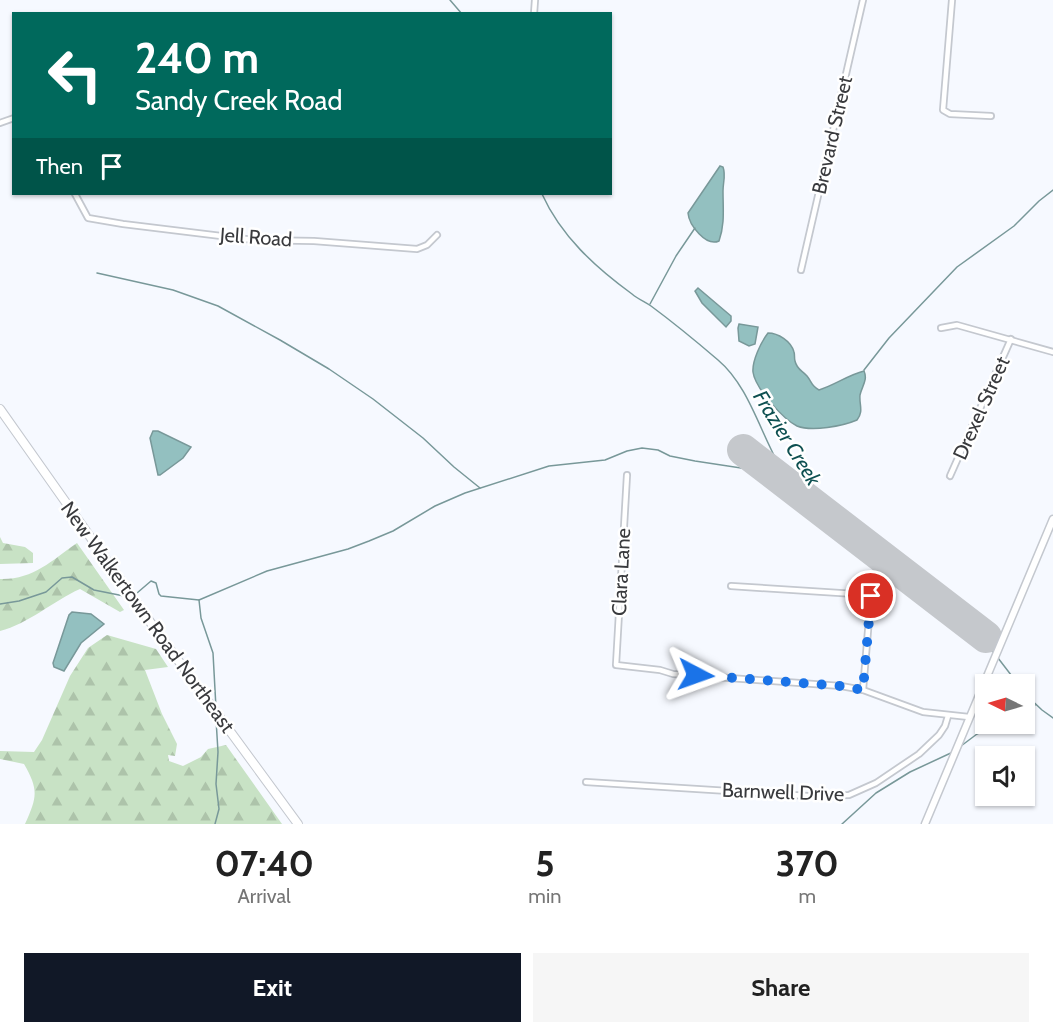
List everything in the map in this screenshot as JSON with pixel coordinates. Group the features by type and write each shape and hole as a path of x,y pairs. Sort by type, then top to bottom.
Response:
{"main road":[{"name":"New Walkertown Road Northeast","path":"0,409 153,626 298,824"}],"street":[{"name":"Brevard Street","path":"801,270 863,0"},
{"path":"952,0 943,110 950,114 991,116"},
{"name":"Jell Road","path":"76,195 88,218 254,240 314,241 417,249 427,245 436,235"},
{"path":"941,328 957,325 1053,352"},
{"name":"Drexel Street","path":"950,476 1011,339"},
{"name":"Clara Lane","path":"627,475 616,666 660,670 673,674 841,686 863,690"},
{"path":"925,824 1053,519"},
{"path":"731,586 871,596 863,690 923,712 969,717"},
{"name":"Barnwell Drive","path":"586,782 808,796 849,795 876,783 919,754 943,730 948,716"}],"green space":[{"path":"0,537 3,543 25,547 33,553 33,563 0,564"},
{"path":"77,543 124,610 120,612 80,589 21,623 0,631 0,579 32,573"},
{"path":"107,635 156,649 168,667 145,670 162,714 177,744 175,756 168,755 169,761 183,766 201,757 208,749 226,745 282,824 25,824 35,794 32,781 24,764 0,759 0,751 34,752 42,740 70,676 88,648"}],"water":[{"path":"720,166 723,167 724,173 723,222 719,241 714,242 699,234 691,223 688,213"},
{"path":"698,288 731,316 731,321 726,327 702,303 695,291"},
{"path":"739,324 758,327 755,344 749,346 739,341"},
{"path":"768,333 780,336 790,344 797,366 819,390 864,371 865,380 860,395 861,411 857,420 827,428 803,428 791,422 777,410 764,394 753,372 758,352"},
{"path":"153,431 158,431 191,447 183,458 160,475 158,475 150,438"},
{"path":"72,612 91,614 104,624 81,643 64,671 54,667 53,663"}],"waterway":[{"name":"Frazier Creek","path":"450,0 460,12"},
{"path":"864,370 889,338 957,267 1014,226 1053,190"},
{"name":"Frazier Creek","path":"543,195 559,224 592,262 685,333 731,373 751,406 786,477 798,492 876,561 961,611 993,652"},
{"path":"650,304 676,256 695,228"},
{"path":"97,273 173,290 218,306 280,340 373,399 423,438 480,488"},
{"path":"137,593 151,581 156,583 161,596 199,600 267,571 369,541 465,493 549,466 605,460 642,448 658,450 670,456 695,461 786,475"},
{"path":"0,604 19,601 46,592 62,578 72,577 94,590 124,596"},
{"path":"199,600 201,618 213,653 216,708"},
{"name":"Frazier Creek","path":"998,658 1010,674"},
{"name":"Frazier Creek","path":"1035,703 1053,718"},
{"path":"215,824 219,809 216,784 218,752 216,719"},
{"path":"961,746 977,734"},
{"path":"842,824 876,793 910,772 953,752"}],"runway":[{"path":"743,450 986,637"}],"route":[{"path":"696,675 841,686 863,690 871,596"}]}
